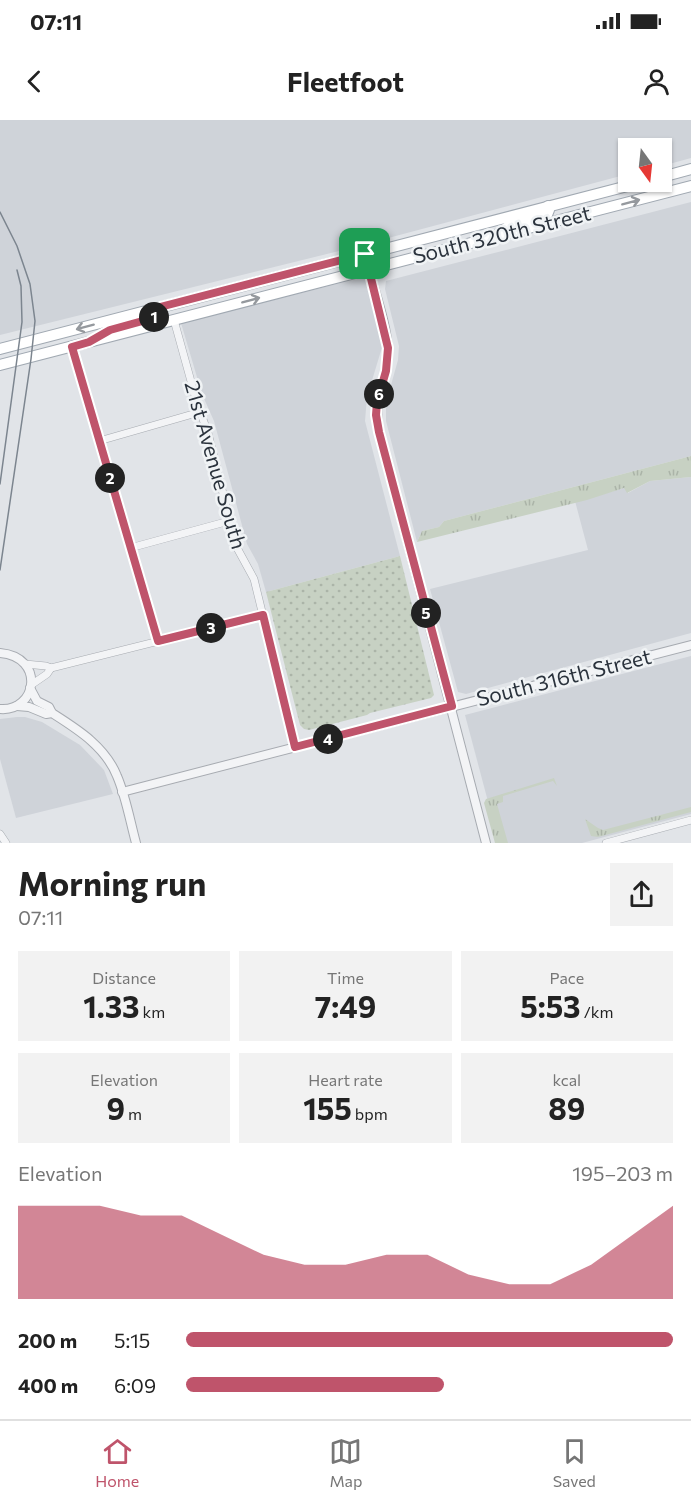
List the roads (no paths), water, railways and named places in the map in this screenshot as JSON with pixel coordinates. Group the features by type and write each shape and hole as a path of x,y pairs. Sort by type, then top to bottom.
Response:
{"main road":[{"path":"672,174 691,169"},
{"name":"South 320th Street","path":"0,365 691,186"},
{"name":"South 320th Street","path":"0,349 618,188"},
{"path":"494,237 513,224 547,215 548,206"},
{"path":"174,320 174,315 178,310 223,298 239,287"},
{"path":"89,342 110,330 157,317 160,307"},
{"path":"0,373 13,362"}],"street":[{"path":"365,254 388,348 386,371 377,402 376,415 379,432 486,843"},
{"name":"21st Avenue South","path":"174,320 208,433 236,546 254,579 295,747"},
{"path":"72,347 158,641"},
{"path":"99,441 200,412"},
{"path":"130,548 229,520"},
{"path":"17,706 26,697 31,686 51,668 263,615"},
{"name":"South 316th Street","path":"122,792 691,645"},
{"path":"0,653 11,654 25,664 30,672 31,686 37,700 78,730 102,752 114,770 136,843"},
{"path":"25,664 51,668"},
{"path":"0,709 17,706 29,707 46,714 52,713"},
{"path":"606,843 691,820"},
{"path":"0,834 6,843"}],"tram line":[{"path":"0,212 17,246 30,284 35,321 0,570"},
{"path":"0,484 22,322 21,286 17,270"}]}
